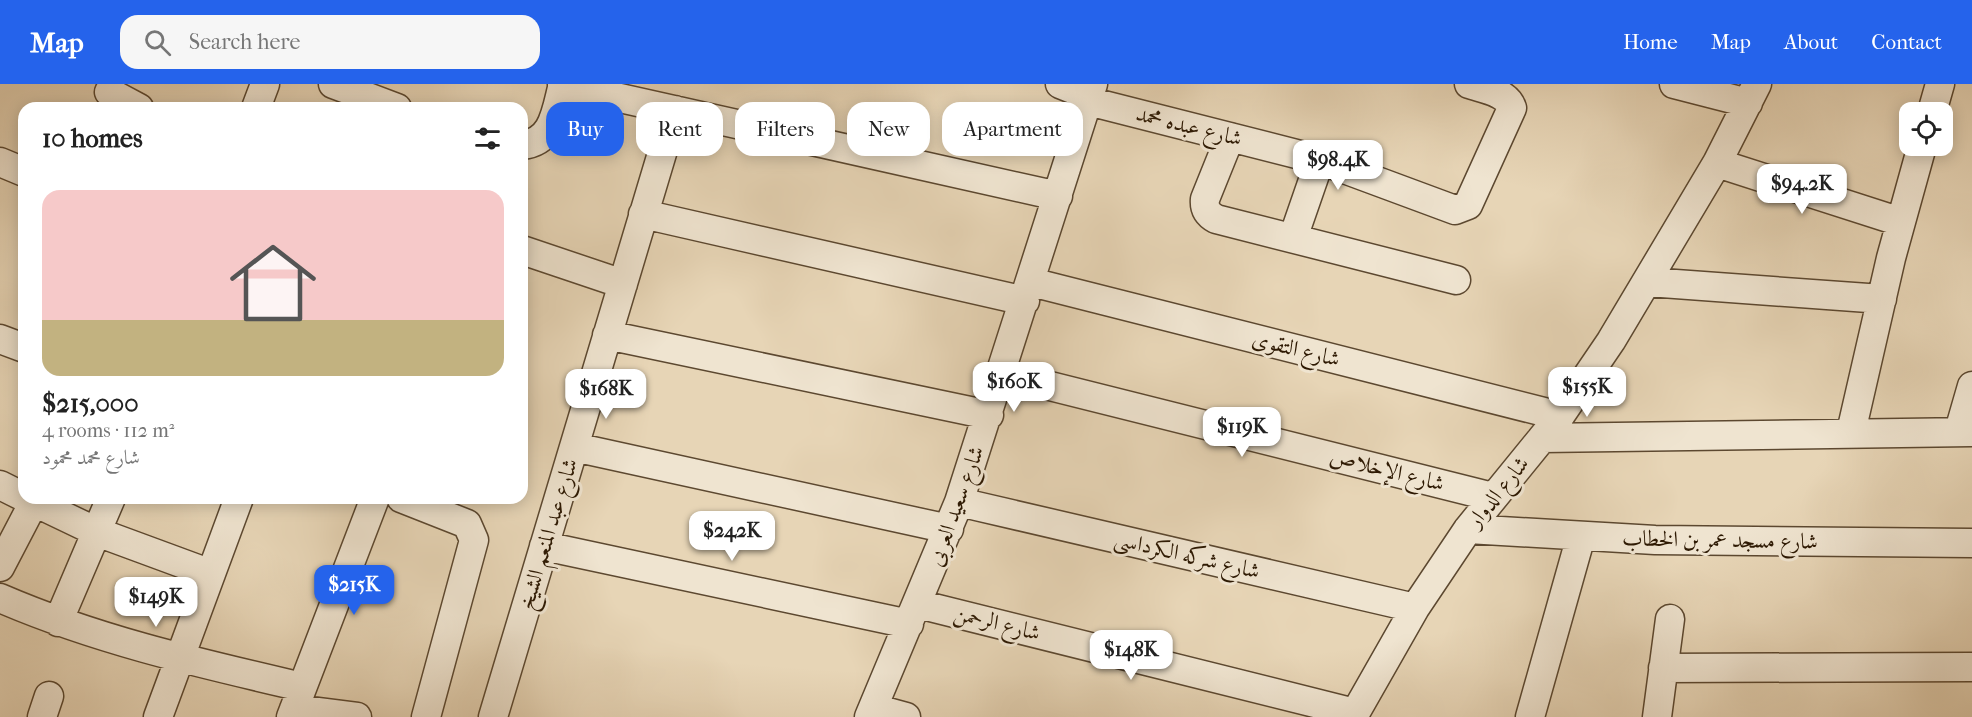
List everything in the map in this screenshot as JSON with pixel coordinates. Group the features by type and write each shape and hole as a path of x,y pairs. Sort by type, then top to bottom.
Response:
{"street":[{"path":"258,102 266,84"},
{"path":"333,84 381,102"},
{"path":"528,144 535,143 551,128 562,84 640,102"},
{"name":"شارع عبده محمد","path":"1060,84 1230,137 1320,160 1448,209 1462,209 1468,205 1511,115 1510,100 1469,84"},
{"path":"1674,84 1752,94"},
{"path":"1935,102 1940,84"},
{"path":"109,92 128,102"},
{"name":"شارع سعيد العربى","path":"871,713 959,502 989,415 1090,93"},
{"name":"شارع الدوار","path":"1354,715 1415,608 1468,529 1560,416 1648,282 1717,163 1752,94"},
{"path":"723,121 1058,196"},
{"path":"1230,137 1205,199 1204,207 1209,215 1216,219 1456,280"},
{"name":"شارع عبد المنعم الشيخ","path":"493,717 661,156"},
{"path":"1851,432 1901,222 1920,156"},
{"path":"1293,238 1320,160"},
{"path":"0,162 18,170"},
{"path":"1717,163 1901,222"},
{"name":"شارع التقوى","path":"643,214 1028,292 1560,416"},
{"path":"528,252 623,284"},
{"path":"1648,282 1882,299"},
{"path":"607,335 989,415"},
{"path":"0,339 18,346"},
{"name":"شارع الإخلاص","path":"1002,374 1493,497"},
{"path":"1542,438 1965,432 1972,386"},
{"path":"574,447 949,529"},
{"path":"0,485 18,493"},
{"name":"شارع شركه الكرداسى","path":"959,502 1415,608"},
{"path":"0,567 28,504"},
{"path":"40,504 97,532 211,574"},
{"path":"58,622 109,504"},
{"path":"158,717 237,504"},
{"path":"295,704 373,504"},
{"path":"416,504 467,524 474,540 426,717"},
{"name":"شارع مسجد عمر بن الخطاب","path":"1468,529 1655,540 1972,543"},
{"path":"1530,717 1581,536"},
{"name":"شارع الرحمن","path":"544,546 914,614 1354,715"},
{"path":"0,598 58,622 130,646 180,658 295,704 357,717"},
{"path":"1657,717 1670,619"},
{"path":"1663,668 1972,667"},
{"path":"871,713 906,717"}]}
